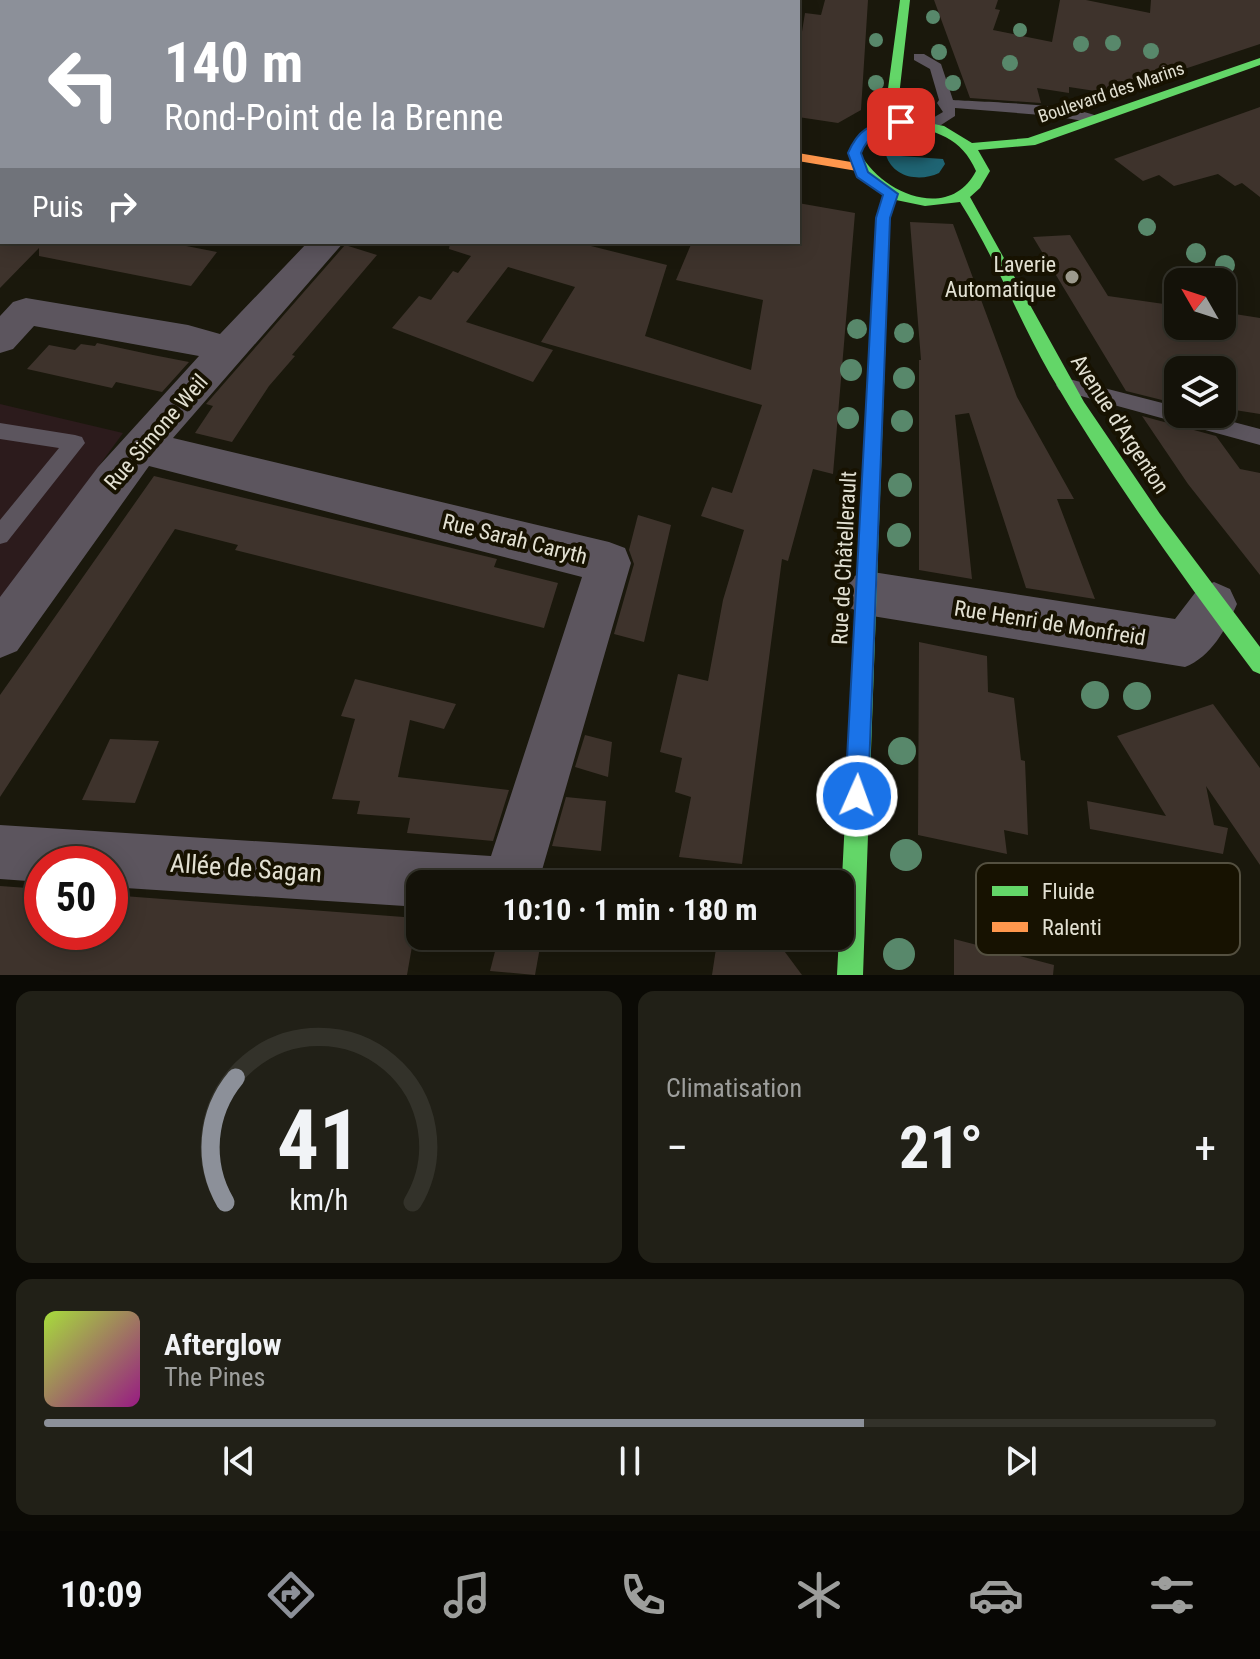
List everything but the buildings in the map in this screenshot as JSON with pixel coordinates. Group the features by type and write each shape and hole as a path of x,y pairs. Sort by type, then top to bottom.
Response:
{"main road":[{"path":"883,125 892,106 898,41 906,24 905,0"},
{"path":"800,157 857,167 874,185 891,194 929,202 963,196 974,189 990,170 972,147 938,125 928,109 917,41 906,24"},
{"name":"Boulevard des Marins","path":"972,147 1030,142 1260,61"},
{"path":"857,167 856,144 862,136 883,125 901,122 938,125"},
{"path":"800,146 856,144"},
{"name":"Rue de Châtellerault","path":"849,870 866,593 883,218 891,194"},
{"name":"Avenue d'Argenton","path":"963,196 983,223 1065,385 1105,449 1260,664"},
{"name":"Rue de Châtellerault","path":"848,950 850,975"}],"street":[{"name":"Rue Simone Weil","path":"0,635 140,447 325,244"},
{"path":"0,339 26,311 188,339 228,350"},
{"name":"Rue Sarah Caryth","path":"140,447 609,563 514,870"},
{"name":"Rue Henri de Monfreid","path":"866,593 1185,644 1214,604"},
{"name":"Allée de Sagan","path":"0,852 406,878"}],"lane":[{"path":"919,57 936,67 944,103 950,113 938,125"},
{"path":"944,103 1054,112 1095,119"},
{"path":"1065,385 1260,437"},
{"path":"0,431 75,443 0,535"}],"shaded area":[{"path":"0,404 123,433 0,601"}],"water":[{"path":"886,155 943,159 945,164 939,173 932,176 908,176 895,169"}],"traffic: fast":[{"path":"883,125 893,96 905,0"},
{"path":"972,147 1030,142 1260,61"},
{"path":"901,122 939,129 970,148 983,171 974,187 952,200 925,202 897,195 871,180 854,153 857,146 872,131 901,122"},
{"path":"850,975 883,218 891,194"},
{"path":"963,196 988,238 1043,347 1102,445 1260,664"}],"traffic: slow":[{"path":"800,157 857,167"}],"place":[{"name":"Laverie Automatique","path":"1072,277"}],"route":[{"path":"857,796 883,218 891,194 862,174 854,153 856,144 871,130 901,122"}]}
